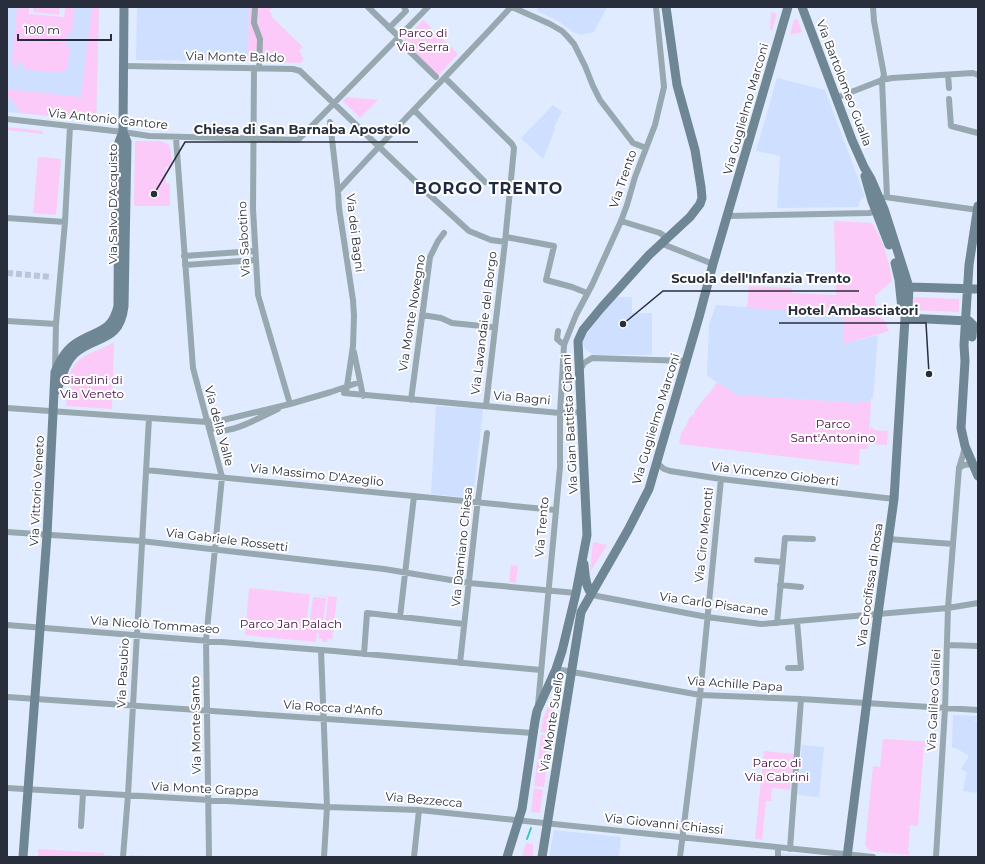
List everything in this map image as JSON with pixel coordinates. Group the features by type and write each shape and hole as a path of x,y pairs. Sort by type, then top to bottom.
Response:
{"street":[{"path":"123,132 124,7"},
{"name":"Via Sabotino","path":"255,7 254,22 260,39 257,68 252,209 258,295 290,404"},
{"path":"368,7 436,77"},
{"path":"389,28 406,11 404,7"},
{"name":"Via Antonio Cantore","path":"7,119 176,138 298,140 428,7"},
{"path":"338,191 378,146 512,7 550,24 562,31 567,36 574,44 600,100 630,140 646,148"},
{"name":"Via Trento","path":"507,857 520,820 537,711 561,454 560,413 564,345 576,314 621,221 655,125 664,86 656,7"},
{"name":"Via Gian Battista Cipani","path":"576,593 587,528 578,341 583,330 602,307 664,240 696,211 702,198 695,150 674,65 666,7"},
{"name":"Via Guglielmo Marconi","path":"591,593 628,530 649,489 788,7"},
{"name":"Via Bartolomeo Gualla","path":"802,7 864,167 880,199 880,211 899,278 902,309 905,318"},
{"path":"873,7 874,21 884,74 882,80 880,199 978,208 970,257 964,345 965,361 961,428 965,446 975,466"},
{"path":"662,67 674,65"},
{"name":"Via Monte Baldo","path":"123,66 294,68 300,71 469,232 491,240 505,239 553,245 546,280 587,293"},
{"path":"948,75 948,88"},
{"path":"836,98 882,80 892,78 978,75"},
{"name":"Via Lavandaie del Borgo","path":"445,78 512,144 514,148 486,406"},
{"path":"949,99 952,126 978,133"},
{"path":"414,110 485,182"},
{"name":"Via dei Bagni","path":"330,122 339,208 353,300 353,346 346,393"},
{"name":"Via Vittorio Veneto","path":"23,857 47,535 56,324 65,222 70,126"},
{"name":"Via Salvo D'Acquisto","path":"54,372 61,358 68,350 80,341 105,329 116,315 118,306 119,142 123,132"},
{"name":"Via Salvo D'Acquisto","path":"54,397 61,376 70,359 80,349 109,336 114,331 123,316 127,142 123,132"},
{"name":"Via della Valle","path":"176,138 192,368 222,477 206,640"},
{"path":"727,216 870,213 880,211"},
{"name":"Via Bartolomeo Gualla","path":"880,211 909,287"},
{"path":"7,218 65,222"},
{"path":"621,221 660,233 664,240 713,264"},
{"name":"Via Monte Novegno","path":"410,400 430,257 444,234"},
{"path":"184,256 255,251"},
{"path":"185,265 256,260"},
{"path":"899,278 909,287 968,290 978,289"},
{"name":"Via Crocifissa di Rosa","path":"847,856 894,499 905,318 908,308 909,287"},
{"path":"422,314 441,318 452,323 492,327"},
{"path":"905,318 966,321 972,323 972,337"},
{"path":"7,321 56,324"},
{"path":"965,361 978,322"},
{"name":"Via Trento","path":"558,331 557,339 564,345"},
{"name":"Via dei Bagni","path":"353,346 363,396"},
{"path":"580,371 584,363 592,358 687,361"},
{"path":"7,408 207,422 290,404 360,382"},
{"path":"331,392 486,406"},
{"path":"207,422 214,429 221,431 228,430 246,424 290,404"},
{"name":"Via Bagni","path":"486,406 560,413 581,412"},
{"name":"Via Pasubio","path":"123,857 128,795 149,418"},
{"path":"962,424 966,430 978,476"},
{"name":"Via Damiano Chiesa","path":"460,663 487,433"},
{"name":"Via Galileo Galilei","path":"936,857 945,709 948,608 959,468 965,446"},
{"name":"Via Vincenzo Gioberti","path":"657,463 664,469 670,471 721,479 894,499"},
{"path":"959,468 964,465 975,466"},
{"name":"Via Massimo D'Azeglio","path":"146,470 555,510"},
{"name":"Via Ciro Menotti","path":"680,857 700,695 721,479"},
{"path":"400,617 414,496"},
{"name":"Via Gabriele Rossetti","path":"7,532 141,541 404,572 469,583 576,593"},
{"path":"777,623 785,538 812,539"},
{"path":"888,539 953,544"},
{"path":"584,552 586,581 588,590 591,593"},
{"path":"757,560 782,562"},
{"path":"780,585 801,587"},
{"path":"576,593 578,594 581,612"},
{"name":"Via Monte Suello","path":"552,680 562,651 576,593"},
{"name":"Via Monte Suello","path":"542,857 581,612 591,593"},
{"name":"Via Carlo Pisacane","path":"591,593 597,596 707,617 761,624 948,608 978,603"},
{"path":"364,654 367,613 464,624"},
{"path":"788,668 801,668 797,621"},
{"name":"Via Nicolò Tommaseo","path":"7,625 136,636 206,640 541,670"},
{"name":"Via Monte Santo","path":"206,640 209,857"},
{"path":"948,645 978,646"},
{"path":"321,650 327,807 324,857"},
{"name":"Via Achille Papa","path":"556,669 700,695 801,699 978,710"},
{"name":"Via Trento","path":"537,711 552,680"},
{"name":"Via Rocca d'Anfo","path":"7,697 533,733"},
{"path":"790,849 801,699"},
{"name":"Via Monte Grappa","path":"7,788 327,807"},
{"path":"81,826 83,793"},
{"name":"Via Bezzecca","path":"327,807 419,810 520,820"},
{"path":"414,857 419,810"},
{"path":"520,820 548,823"},
{"name":"Via Giovanni Chiassi","path":"548,823 847,856 873,857"},
{"path":"778,848 778,857"}],"shaded area":[{"path":"7,7 23,7 18,62 66,48 70,7 99,7 96,120 7,112"},
{"path":"137,7 249,7 248,61 136,60"},
{"path":"537,7 607,7 594,32 581,35 573,32 558,21 537,11"},
{"path":"777,78 825,90 865,197 861,199 858,207 777,208 780,156 756,151"},
{"path":"553,105 562,112 554,127 555,129 543,159 521,138"},
{"path":"616,297 632,297 632,313 652,313 652,355 593,355 585,349 583,342 584,337"},
{"path":"716,305 843,314 843,344 878,335 873,398 871,398 871,402 859,401 858,403 737,395 707,376 709,324"},
{"path":"436,406 483,409 473,498 431,494"},
{"path":"953,715 978,716 978,719 974,720 978,723 978,793 963,791 967,772 961,769 969,756 952,747"},
{"path":"802,745 824,747 819,797 797,795"},
{"path":"554,830 621,837 619,857 549,857"},
{"path":"781,853 821,857 781,857"}],"green space":[{"path":"17,7 29,7 29,14 64,17 65,7 74,7 72,33 68,33 66,46 70,47 67,69 52,72 23,69 24,63 18,62 17,68 14,66 12,61"},
{"path":"34,7 60,7 59,15 33,12"},
{"path":"92,7 99,7 96,120 22,113 7,95 7,89 81,97"},
{"path":"249,7 273,7 269,11 272,15 271,16 303,47 299,51 304,59 300,63 248,61"},
{"path":"771,12 777,14 772,30 770,29"},
{"name":"Parco di Via Serra","path":"423,20 458,54 438,76 402,42"},
{"path":"794,20 798,20 802,32 790,35"},
{"path":"346,97 378,100 360,118 343,101"},
{"path":"7,127 43,131 43,134 7,130"},
{"path":"135,141 160,141 169,145 172,167 166,167 166,183 170,184 170,206 134,206"},
{"path":"38,157 61,159 56,215 33,213"},
{"path":"834,221 872,223 885,250 892,281 875,296 877,315 885,321 889,331 843,344 843,314 747,308 749,286 792,288 792,293 836,295"},
{"path":"913,297 959,299 959,312 913,310"},
{"name":"Giardini di Via Veneto","path":"114,342 112,409 66,406 67,398 70,396 71,378 69,376 72,368 77,362 88,354"},
{"name":"Parco Sant'Antonino","path":"717,382 737,395 858,403 859,401 871,402 868,449 860,449 859,465 679,444 681,434 689,420 688,419 695,413 694,412"},
{"path":"870,427 873,428 873,430 888,431 887,445 869,444"},
{"path":"593,542 607,545 590,572"},
{"path":"511,565 518,566 516,583 509,582"},
{"name":"Parco Jan Palach","path":"249,588 310,594 306,625 325,627 328,597 314,595 337,597 332,640 328,639 327,642 322,642 322,639 319,639 319,633 317,633 316,642 245,635"},
{"name":"Parco Jan Palach","path":"313,597 326,598 323,622 310,620"},
{"path":"555,690 557,690 551,733 541,732 543,719"},
{"path":"541,735 550,736 547,761 538,759"},
{"path":"883,739 937,742 937,747 924,746 918,826 910,825 909,855 870,851 865,845 873,766 880,767"},
{"name":"Parco di Via Cabrini","path":"764,751 794,754 790,790 772,788 771,801 766,801 762,840 755,839"},
{"path":"537,762 547,763 544,787 534,786"},
{"path":"534,788 543,790 540,813 531,812"},
{"path":"526,843 533,844 533,857 522,857"},
{"path":"38,849 104,853 104,855 129,857 38,857"},
{"path":"130,855 162,857 129,857"}],"waterway":[{"path":"573,417 573,431"},
{"path":"527,839 531,828"}],"tunnel":[{"path":"7,273 52,277"}],"place":[{"name":"Chiesa di San Barnaba Apostolo","path":"154,194"},
{"name":"Scuola dell'Infanzia Trento","path":"623,324"},
{"name":"Hotel Ambasciatori","path":"929,374"}],"district":[{"name":"BORGO TRENTO","path":"489,188"}]}
